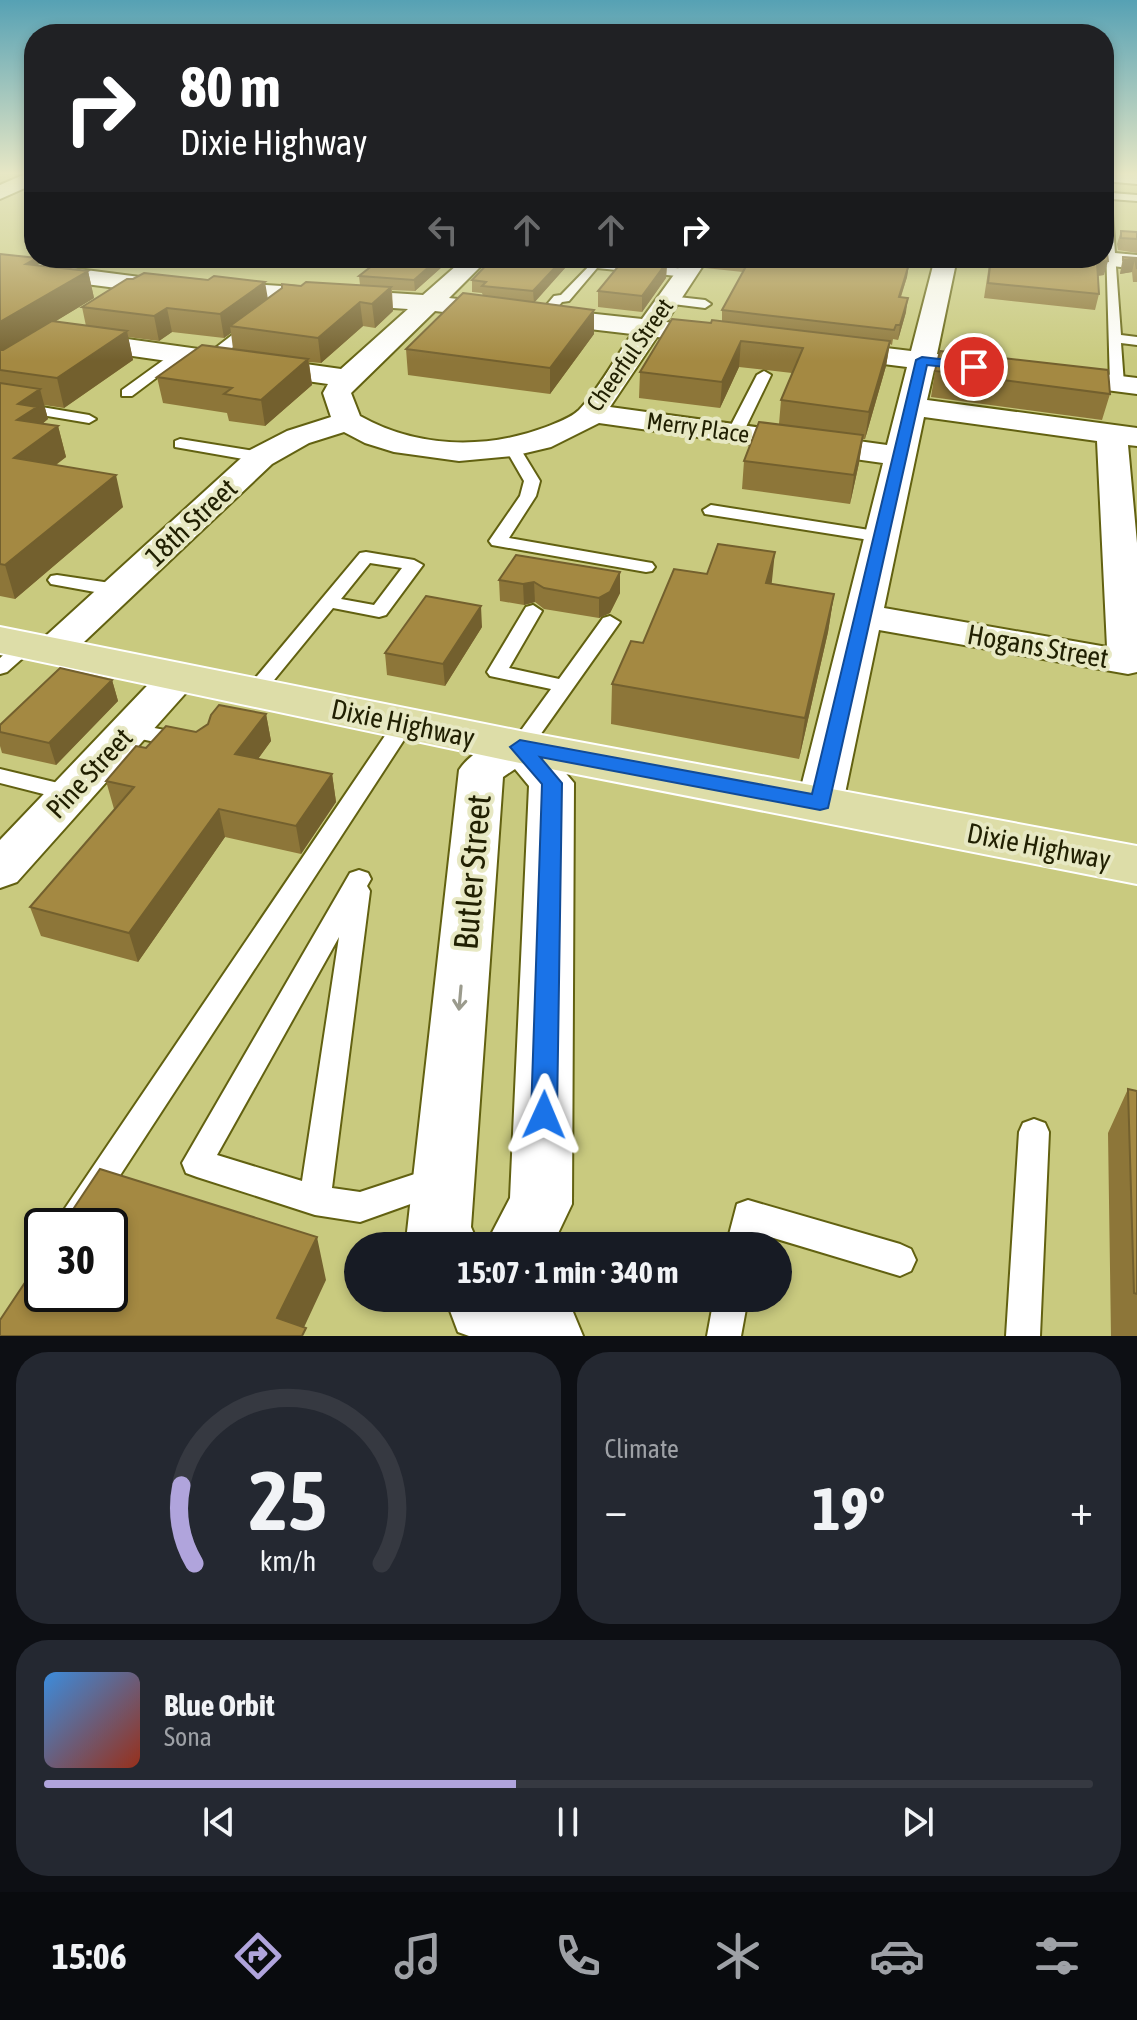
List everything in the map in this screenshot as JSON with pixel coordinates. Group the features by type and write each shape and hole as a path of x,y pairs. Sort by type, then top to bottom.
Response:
{"main road":[{"name":"Dixie Highway","path":"19,651 178,677 520,747 1137,865"}],"street":[{"path":"1,267 24,255"},
{"path":"1114,260 1137,262"},
{"path":"1,267 140,284 430,303 545,314 749,339"},
{"path":"140,284 166,268"},
{"name":"18th Street","path":"19,651 117,590 261,457 298,437 344,398 430,303 467,268"},
{"name":"Cheerful Street","path":"140,284 53,337 210,359 344,398 379,438 420,448 471,451 513,448 565,432 591,413 691,268"},
{"path":"820,803 944,268"},
{"path":"809,347 1127,385"},
{"path":"911,407 1125,436"},
{"name":"Merry Place","path":"591,413 901,456"},
{"name":"Hogans Street","path":"864,616 1132,670 1125,436"},
{"name":"Pine Street","path":"0,870 178,677"},
{"path":"520,747 552,783 541,1204 525,1232"},
{"name":"Butler Street","path":"439,1232 481,770 520,747"},
{"path":"484,1312 549,1336"}],"lane":[{"path":"545,314 558,299 565,298 591,268"},
{"path":"1103,268 1114,338 1127,385"},
{"path":"669,300 706,302 694,320"},
{"path":"210,359 265,317"},
{"path":"1114,338 1137,341"},
{"path":"127,393 181,354"},
{"path":"735,433 764,375"},
{"path":"0,404 89,419"},
{"path":"180,444 261,457"},
{"path":"513,448 532,481 528,496 498,541 646,567"},
{"path":"711,510 882,537"},
{"path":"57,580 117,590"},
{"path":"254,692 329,602"},
{"path":"533,611 497,672 564,686"},
{"path":"520,747 610,622"},
{"path":"81,1208 404,723"},
{"path":"129,730 204,745"},
{"path":"0,776 71,793"},
{"path":"315,1200 359,879 197,1163 315,1200 360,1207 443,1178"},
{"path":"1023,1336 1034,1132"},
{"path":"745,1232 748,1215 900,1260"},
{"path":"724,1336 728,1312"}],"building":[{"path":"0,254 24,257 24,268 88,271 0,322"},
{"path":"369,268 428,268 414,280 359,276"},
{"path":"483,268 555,268 533,291 482,286 486,282 472,280"},
{"path":"617,268 663,268 642,296 598,291"},
{"path":"745,268 908,268 899,297 908,298 900,325 896,325 894,330 722,310"},
{"path":"990,268 1097,268 1099,294 988,283"},
{"path":"144,273 265,282 220,314 167,308 154,316 82,307 127,279"},
{"path":"306,282 391,287 372,304 360,302 318,338 230,326 282,288 282,284 301,286"},
{"path":"463,293 594,310 550,368 406,349"},
{"path":"672,319 711,323 712,320 890,341 869,412 781,400 803,348 741,341 722,382 640,372"},
{"path":"52,321 127,331 57,378 0,370 0,350"},
{"path":"202,345 308,359 261,400 224,394 232,388 157,377"},
{"path":"940,351 1108,370 1110,394 935,371"},
{"path":"0,383 40,389 18,404 37,407 17,420 58,426 14,458 116,475 5,565 0,564"},
{"path":"759,422 863,435 854,475 744,461"},
{"path":"718,544 775,552 766,583 834,594 805,718 612,684 631,641 643,643 674,569 707,574"},
{"path":"516,555 620,572 610,592 599,598 544,588 534,582 523,584 499,580"},
{"path":"426,596 481,606 443,664 385,653"},
{"path":"60,668 112,680 49,743 0,732 0,725"},
{"path":"219,705 266,714 235,754 332,774 296,826 219,809 129,933 30,907 134,787 106,781 136,746 146,748 166,726 196,732 208,724"},
{"path":"1128,1089 1137,1091 1137,1294 1134,1293"},
{"path":"100,1169 317,1237 277,1318 306,1328 302,1336 0,1336 0,1320 24,1284 24,1312 128,1312 128,1208 74,1208"}],"route":[{"path":"544,1115 552,783 520,747 820,803 922,360 974,367"}]}
